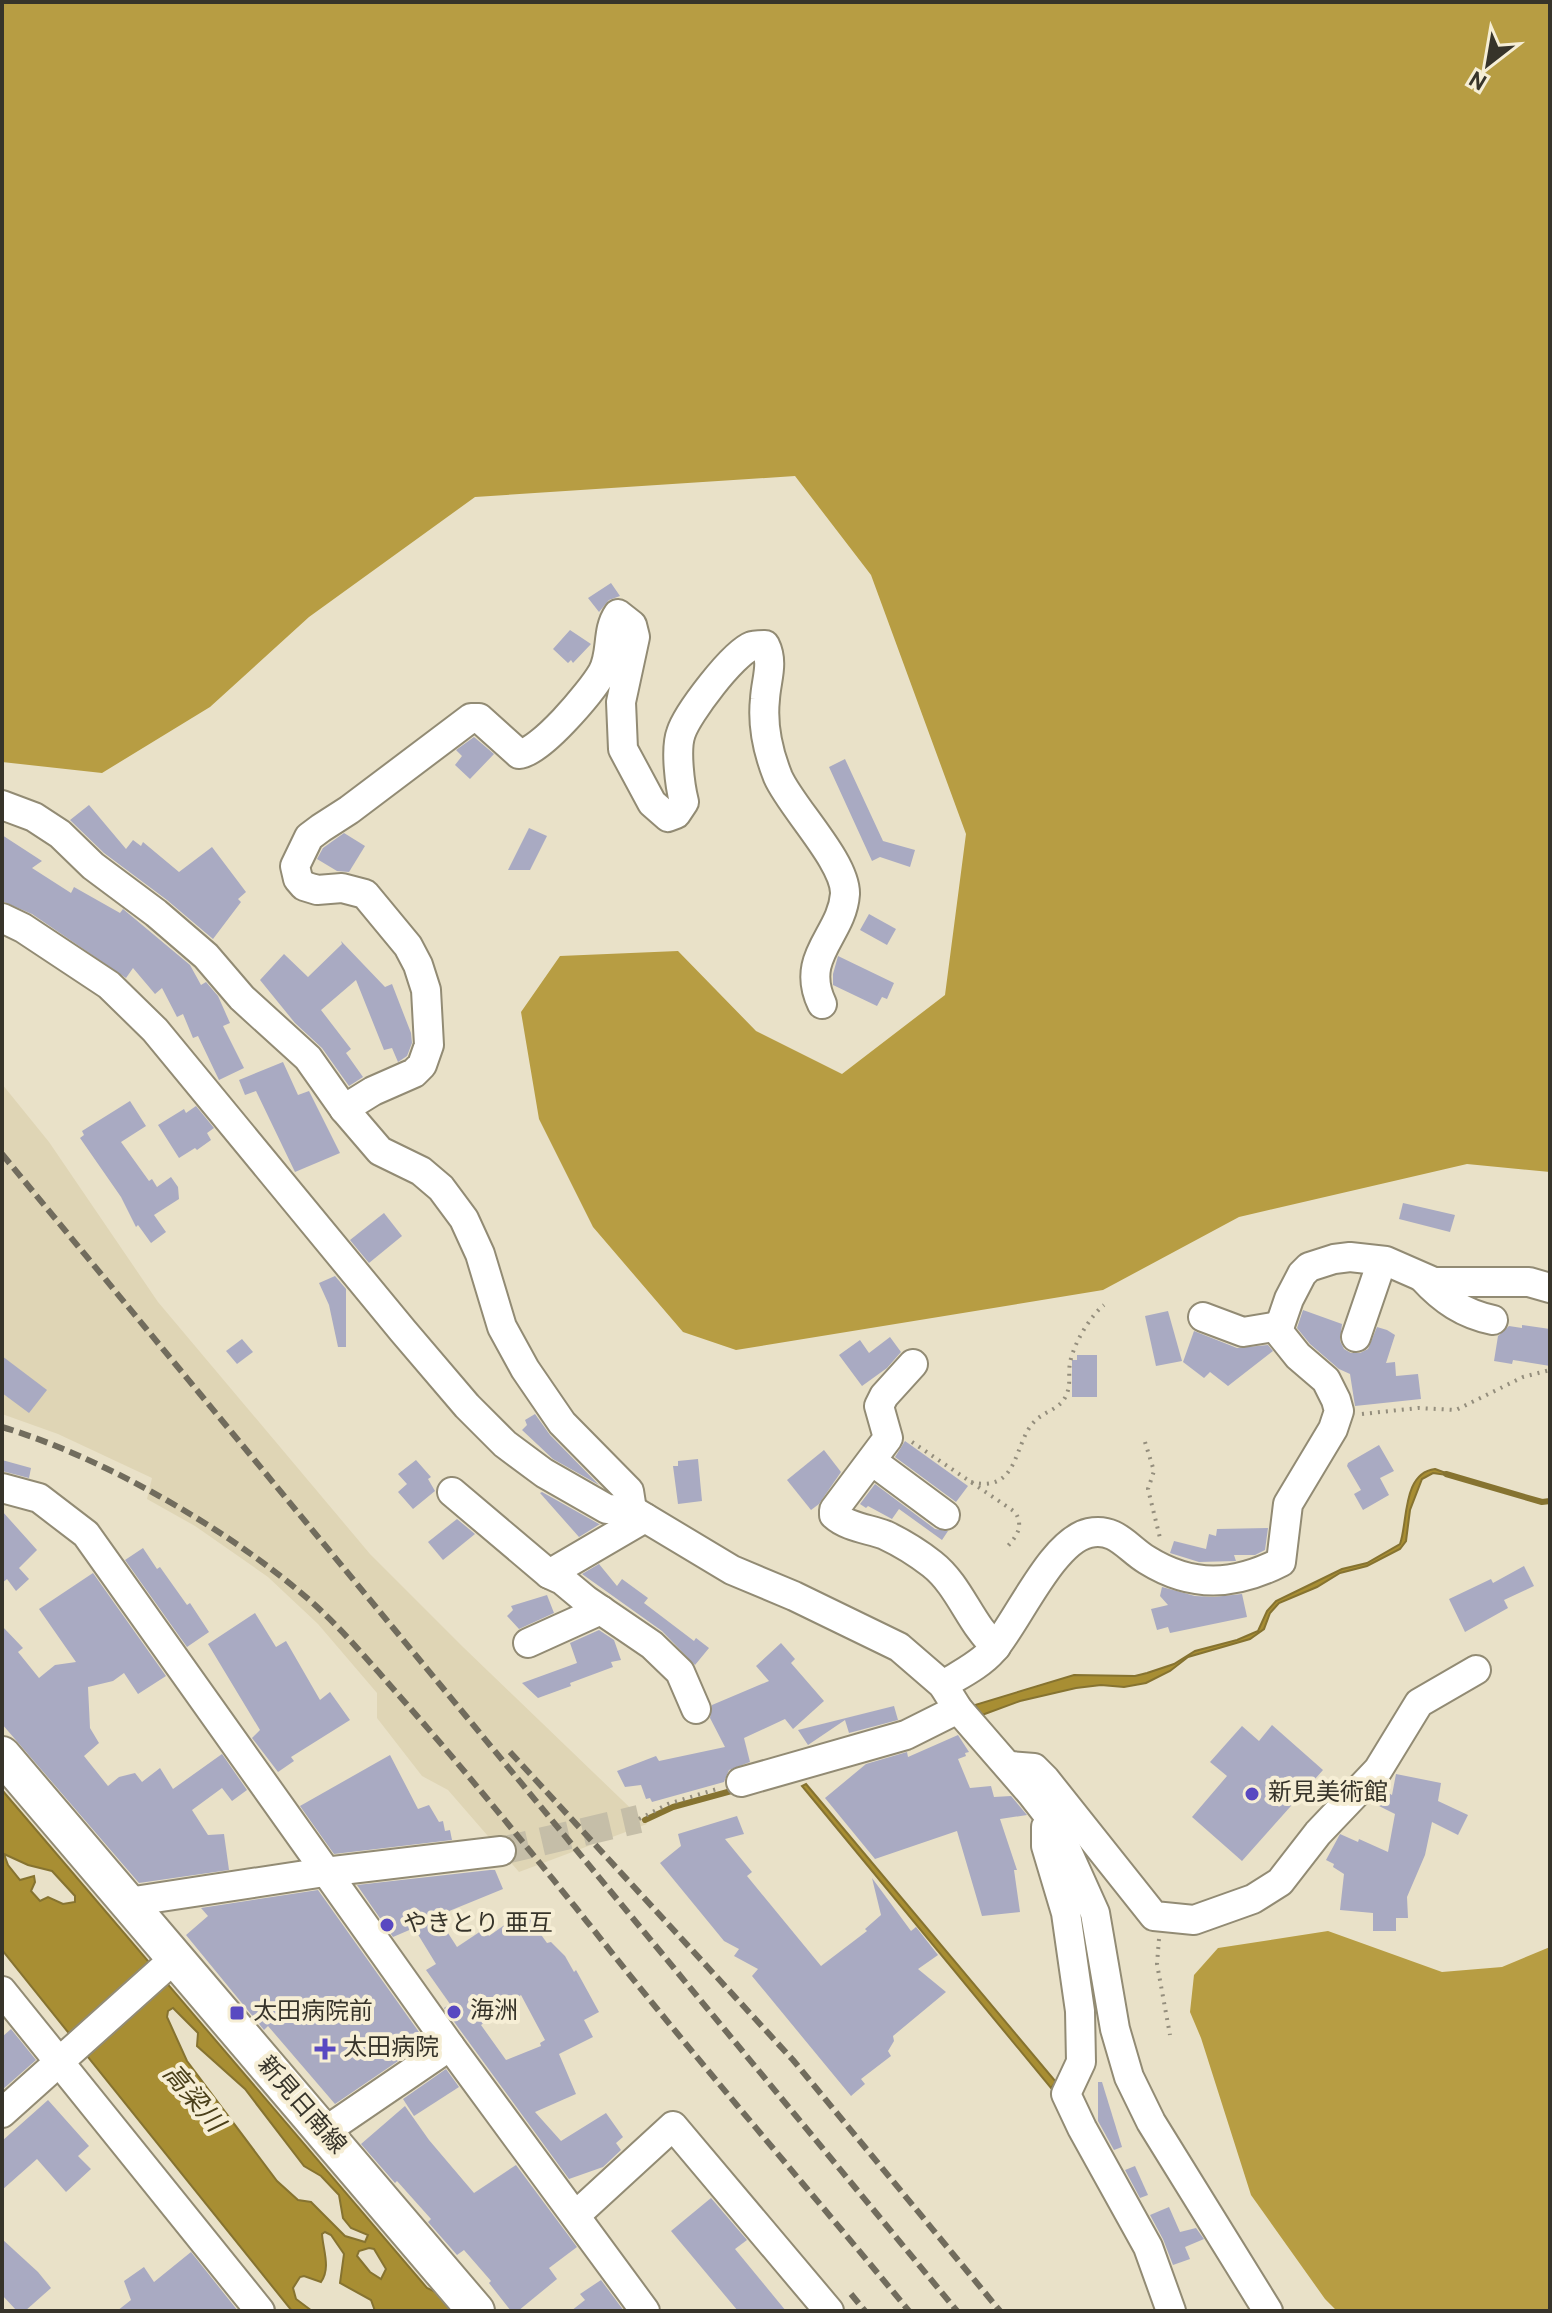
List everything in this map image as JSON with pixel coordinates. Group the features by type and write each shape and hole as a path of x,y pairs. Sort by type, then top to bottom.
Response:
{"main road":[{"name":"新見日南線","path":"2,1755 476,2311"}],"street":[{"path":"344,1109 373,1091 414,1073 422,1065 429,1045 426,990 408,946 365,894 342,888 317,890 304,886 298,879 295,866 302,849 309,837 471,718 479,718 519,754 525,754 535,747 572,710 603,672 612,623 618,614 632,625 635,637 621,702 623,749 652,803 668,817 676,814 684,802 679,736 691,711 734,660 753,645 765,645 771,657 764,701 766,743 779,781 826,850 843,881 845,892 843,906 814,968 822,1004"},
{"path":"2,805 34,817 60,834 93,866 156,913 206,956 242,998 308,1058 344,1109 380,1151 421,1171 441,1188 464,1219 480,1254 502,1327 525,1369 562,1423 629,1491 638,1514"},
{"path":"2,918 23,928 109,985 155,1030 403,1331 467,1406 505,1444 544,1473 607,1509 638,1514 732,1570 899,1647 943,1685 958,1709 1055,1824 1095,1913 1115,2029 1129,2077 1151,2122 1268,2311"},
{"path":"943,1685 989,1655 1057,1555 1077,1538 1090,1533 1116,1535 1153,1563 1203,1582 1236,1579 1281,1562 1288,1504 1333,1429 1339,1411 1326,1380 1278,1331 1289,1299 1309,1267 1350,1257 1382,1261 1434,1282 1529,1282 1550,1288"},
{"path":"1356,1337 1382,1261"},
{"path":"1423,1278 1438,1294 1457,1307 1493,1320"},
{"path":"1203,1317 1243,1332 1280,1326"},
{"path":"1275,1360 1306,1363"},
{"path":"913,1364 884,1396 879,1406 888,1438 834,1510 836,1517 884,1535 936,1567 985,1637 996,1647"},
{"path":"872,1461 945,1515"},
{"path":"2,1488 39,1498 86,1534 450,2046 645,2311"},
{"path":"452,1492 549,1574 562,1580 652,1645 680,1672 696,1709"},
{"path":"549,1574 638,1514"},
{"path":"528,1643 601,1610"},
{"path":"1009,1766 1034,1768 1045,1779 1154,1916 1194,1920 1253,1899 1280,1882 1318,1833 1378,1770 1419,1703 1476,1670"},
{"path":"741,1782 906,1735 958,1709"},
{"path":"1047,1814 1046,1846 1066,1913 1080,2011 1081,2062 1066,2094 1148,2247 1171,2311"},
{"path":"128,1902 325,1872 501,1851"},
{"path":"2,2113 174,1959"},
{"path":"2,1991 260,2311"},
{"path":"324,2132 450,2046"},
{"path":"576,2215 673,2126 829,2311"}],"path":[{"path":"971,1482 984,1484 1005,1475 1019,1455 1032,1424 1065,1398 1071,1358 1089,1320 1104,1305"},
{"path":"1336,1420 1418,1408 1456,1410 1523,1377 1550,1370"},
{"path":"907,1437 1015,1512 1020,1520 1019,1530 1007,1547"},
{"path":"1145,1442 1154,1471 1148,1489 1161,1540 1153,1563"},
{"path":"639,1819 668,1804 741,1782"},
{"path":"1168,1917 1157,1944 1157,1964 1170,2035"}],"shaded area":[{"path":"2,2 1550,2 1550,1172 1467,1164 1239,1217 1103,1290 736,1350 683,1332 593,1227 539,1119 521,1012 560,956 678,951 756,1031 842,1074 945,995 966,834 871,575 795,476 475,497 309,617 210,707 102,773 2,762"},
{"path":"2,1084 49,1142 158,1302 370,1554 647,1824 519,1872 448,1790 422,1776 377,1718 377,1693 318,1624 268,1577 195,1526 147,1499 152,1478 58,1434 2,1414"},
{"path":"1328,1931 1442,1972 1502,1967 1550,1947 1550,2311 1337,2311 1325,2299 1251,2195 1190,2012 1194,1975 1218,1948"}],"water":[{"path":"1435,1469 1454,1476 1433,1473 1422,1479 1410,1510 1406,1541 1400,1549 1367,1566 1340,1573 1317,1587 1279,1603 1270,1613 1264,1629 1250,1639 1188,1657 1170,1671 1146,1683 1124,1687 1101,1685 1076,1688 1020,1701 982,1715 975,1705 1074,1675 1135,1676 1147,1673 1174,1664 1195,1651 1258,1631 1267,1611 1276,1601 1342,1569 1367,1563 1400,1544 1412,1489 1424,1472"},
{"path":"806,1784 1056,2082 1051,2088 802,1786"},
{"name":"高梁川","path":"2,1790 427,2288 440,2294 454,2311 375,2311 371,2300 340,2283 344,2254 331,2235 325,2232 322,2234 326,2259 324,2277 321,2282 300,2277 293,2288 296,2299 312,2311 292,2311 2,1950","holes":["4,1854 52,1871 75,1896 75,1902 63,1904 48,1897 40,1901 31,1891 34,1876 20,1880","173,2008 198,2033 197,2046 245,2089 304,2166 321,2176 339,2195 343,2218 351,2228 368,2235 365,2242 345,2236 311,2202 298,2200 277,2181 187,2061 167,2017 168,2011","374,2249 386,2269 381,2279 370,2272 357,2256 359,2251"]}],"building":[{"path":"611,583 620,596 609,600 599,612 588,598"},
{"path":"570,630 591,644 573,663 571,660 568,663 553,649"},
{"path":"474,737 494,754 470,779 455,765 462,756 456,750"},
{"path":"845,759 883,841 915,850 910,867 880,857 872,861 829,767"},
{"path":"89,805 126,849 133,840 141,846 143,842 179,872 212,847 246,892 238,899 241,902 213,939 104,853 70,820"},
{"path":"529,828 547,836 530,870 508,870"},
{"path":"344,833 365,846 349,872 337,871 317,859 323,848"},
{"path":"2,835 42,861 32,868 71,893 74,887 120,913 123,909 190,965 201,985 206,982 218,996 230,1023 223,1026 244,1068 219,1080 198,1036 193,1038 183,1014 177,1017 162,988 155,994 133,968 126,978 32,914 2,901"},
{"path":"869,914 896,929 887,945 860,930"},
{"path":"341,941 385,987 392,984 412,1043 407,1056 398,1062 392,1048 384,1050 356,980 321,1010 351,1049 346,1053 363,1077 349,1086 322,1048 295,1023 260,980 284,954 308,977 342,944"},
{"path":"838,956 894,983 887,999 882,997 877,1006 833,985"},
{"path":"283,1062 298,1095 309,1091 340,1153 295,1172 256,1091 245,1095 239,1080"},
{"path":"130,1101 146,1126 121,1142 149,1181 152,1179 157,1187 171,1177 178,1187 179,1199 154,1215 166,1232 151,1243 138,1225 136,1227 121,1197 80,1138 84,1135 82,1131"},
{"path":"196,1106 214,1128 207,1133 211,1140 179,1158 158,1125 184,1109 186,1113"},
{"path":"1403,1203 1455,1215 1450,1232 1399,1219"},
{"path":"384,1213 402,1236 369,1263 350,1240"},
{"path":"335,1276 346,1289 346,1347 338,1347 329,1305 319,1283"},
{"path":"1303,1310 1342,1324 1340,1341 1344,1349 1351,1353 1368,1349 1377,1327 1395,1335 1386,1363 1395,1362 1396,1376 1418,1374 1421,1399 1355,1406 1350,1374 1339,1369 1310,1344 1297,1328"},
{"path":"1168,1311 1182,1361 1156,1366 1145,1316"},
{"path":"1522,1325 1550,1329 1550,1366 1513,1360 1512,1364 1494,1361 1498,1336 1509,1326 1522,1328"},
{"path":"1194,1331 1237,1348 1268,1345 1273,1351 1228,1386 1210,1372 1204,1378 1183,1362"},
{"path":"890,1337 901,1352 887,1368 862,1386 839,1355 860,1340 869,1353"},
{"path":"242,1339 253,1352 237,1364 226,1351"},
{"path":"1077,1355 1097,1355 1097,1397 1072,1397 1072,1360 1077,1360"},
{"path":"2,1356 47,1390 29,1413 2,1393"},
{"path":"535,1414 550,1435 599,1485 553,1459 522,1430 527,1425 525,1420"},
{"path":"905,1441 968,1486 956,1502 895,1457"},
{"path":"1379,1445 1394,1471 1380,1478 1389,1495 1363,1510 1354,1494 1361,1490 1347,1466"},
{"path":"824,1450 841,1472 819,1504 811,1510 787,1480"},
{"path":"698,1459 702,1501 678,1504 673,1466 678,1466 678,1461"},
{"path":"2,1460 31,1468 29,1478 2,1471"},
{"path":"416,1460 431,1477 428,1479 435,1491 413,1509 398,1492 407,1484 398,1474"},
{"path":"875,1484 935,1529 948,1531 942,1540 899,1509 892,1519 860,1504"},
{"path":"542,1492 600,1524 579,1537"},
{"path":"2,1511 37,1550 19,1568 29,1579 16,1591 7,1579 2,1583"},
{"path":"457,1519 475,1534 443,1560 428,1542"},
{"path":"1268,1528 1265,1550 1255,1555 1234,1555 1236,1561 1199,1562 1170,1553 1174,1541 1206,1549 1209,1534 1216,1536 1217,1529"},
{"path":"143,1548 187,1605 190,1603 209,1632 187,1647 125,1560"},
{"path":"599,1564 617,1586 622,1579 648,1598 644,1603 694,1641 696,1638 709,1648 695,1665 662,1631 582,1574"},
{"path":"1524,1566 1534,1586 1504,1600 1508,1608 1465,1632 1449,1599 1491,1579 1493,1583"},
{"path":"93,1573 166,1676 138,1694 124,1673 113,1681 88,1687 90,1728 99,1743 84,1756 108,1786 119,1777 135,1773 142,1782 160,1768 173,1789 222,1754 247,1790 232,1801 222,1788 192,1810 208,1835 224,1834 229,1870 139,1883 2,1724 2,1626 23,1648 18,1652 39,1678 55,1665 76,1662 39,1609"},
{"path":"1162,1587 1195,1596 1242,1594 1247,1617 1170,1633 1168,1627 1157,1630 1151,1609 1168,1605 1160,1596"},
{"path":"547,1595 554,1613 519,1629 507,1616 513,1610 511,1606"},
{"path":"255,1613 276,1647 286,1641 320,1700 330,1692 350,1720 291,1757 294,1761 278,1772 252,1738 260,1730 208,1644"},
{"path":"599,1630 614,1640 621,1660 611,1662 613,1667 538,1698 522,1683 577,1663 570,1643"},
{"path":"781,1643 795,1659 791,1663 824,1701 793,1729 785,1719 744,1738 750,1762 729,1770 724,1782 652,1802 650,1798 646,1799 641,1785 625,1787 617,1771 656,1756 659,1761 725,1747 710,1718 712,1705 769,1681 756,1666"},
{"path":"894,1706 898,1720 849,1733 845,1720 808,1745 798,1730"},
{"path":"1272,1725 1323,1770 1242,1861 1192,1817 1227,1776 1210,1762 1242,1726 1259,1741"},
{"path":"958,1735 969,1752 958,1759 970,1788 991,1786 994,1797 1011,1796 1027,1815 1000,1819 1017,1870 1014,1870 1020,1912 982,1916 957,1831 875,1859 825,1798 866,1764 907,1752 908,1757"},
{"path":"390,1755 418,1809 429,1805 439,1822 443,1821 445,1831 450,1830 452,1840 334,1854 300,1806"},
{"path":"1396,1774 1441,1783 1438,1801 1468,1815 1458,1835 1432,1822 1425,1855 1407,1897 1408,1918 1396,1918 1396,1931 1373,1931 1373,1913 1340,1910 1344,1874 1326,1860 1340,1834 1388,1852 1395,1814 1371,1802 1383,1790 1392,1795"},
{"path":"737,1816 744,1834 725,1839 752,1872 747,1876 821,1966 867,1931 865,1929 881,1915 872,1878 911,1931 916,1927 938,1955 918,1969 946,1992 893,2036 894,2041 888,2051 891,2056 861,2079 865,2084 851,2096 752,1976 758,1969 734,1956 739,1949 724,1941 660,1863 681,1846 678,1834"},
{"path":"495,1870 503,1889 437,1916 457,1947 484,1929 489,1936 524,1911 547,1943 551,1942 565,1956 574,1972 576,1970 599,2012 584,2020 593,2037 559,2054 576,2094 535,2112 561,2141 606,2113 623,2137 616,2143 621,2150 603,2167 569,2179 444,2008 450,2004 426,1970 436,1964 414,1928 393,1937 357,1885","holes":["521,1995 545,2040 540,2043 541,2046 506,2060 481,2025"]},
{"path":"318,1890 426,2042 335,2104 268,2026 264,2030 186,1935 208,1916 201,1908"},
{"path":"11,2029 36,2060 2,2090 2,2037"},
{"path":"446,2069 459,2087 414,2116 403,2099"},
{"path":"1098,2082 1102,2082 1122,2147 1114,2150 1098,2121"},
{"path":"48,2100 89,2146 78,2156 91,2169 66,2192 37,2159 2,2190 2,2141"},
{"path":"405,2106 474,2193 516,2165 577,2247 549,2268 557,2279 518,2311 511,2311 489,2283 491,2281 464,2250 457,2255 428,2222 431,2219 361,2144"},
{"path":"1135,2166 1148,2195 1140,2198 1125,2170"},
{"path":"711,2198 747,2240 735,2249 786,2311 738,2311 671,2231"},
{"path":"1169,2207 1180,2232 1196,2228 1204,2239 1185,2247 1190,2259 1173,2265 1150,2215"},
{"path":"2,2239 51,2288 25,2311 17,2311 2,2295"},
{"path":"191,2252 238,2311 117,2311 131,2300 124,2281 144,2267 154,2282"},
{"path":"601,2280 624,2311 571,2311 585,2300 580,2294"}],"waterway":[{"path":"1446,1474 1542,1502 1550,1501"},
{"path":"645,1820 673,1807 735,1790"}],"tunnel":[{"path":"501,1851 639,1819"}],"railway":[{"path":"2,1154 957,2311"},
{"path":"2,1427 79,1456 197,1518 269,1567 330,1619 467,1774 663,2016 909,2311"},
{"path":"510,1752 793,2060 1000,2311"},
{"path":"851,2294 865,2311"}],"place":[{"name":"新見美術館","path":"1252,1794"},
{"name":"やきとり 亜互","path":"387,1925"},
{"name":"海洲","path":"454,2012"},
{"name":"太田病院前","path":"237,2013"},
{"name":"太田病院","path":"325,2049"}]}
